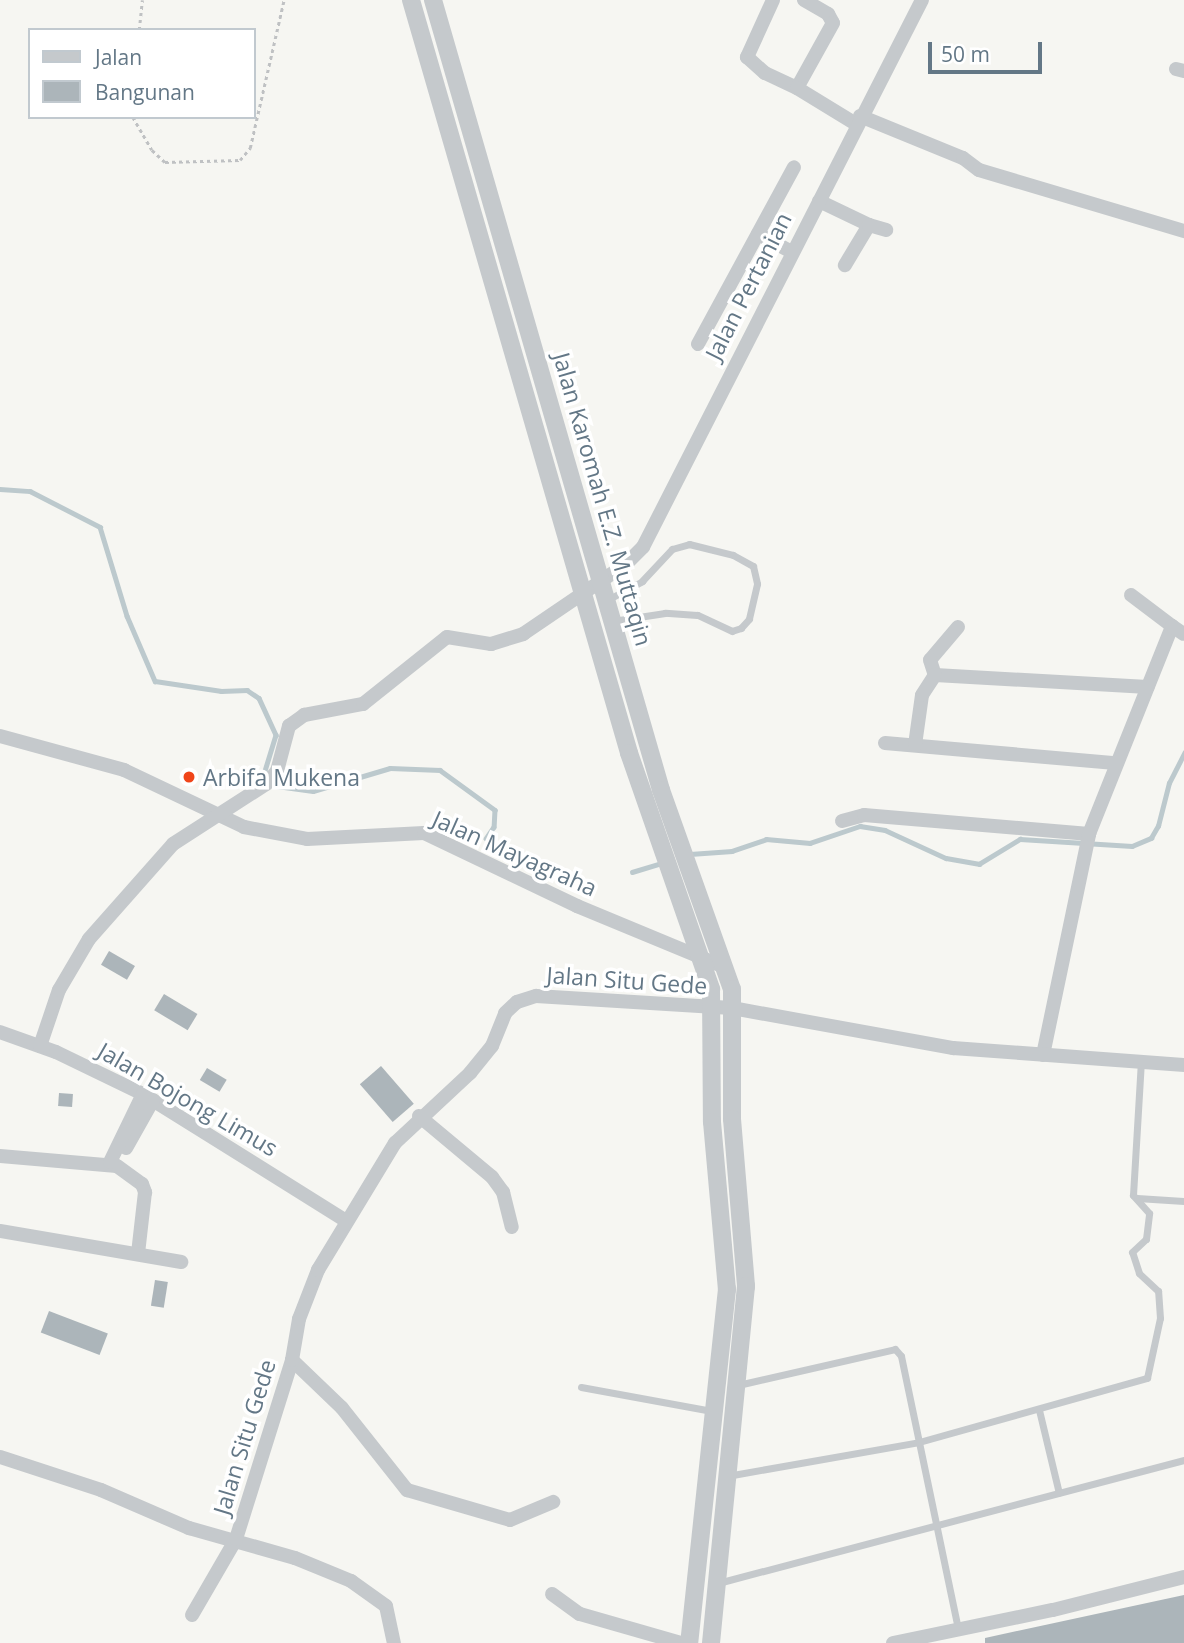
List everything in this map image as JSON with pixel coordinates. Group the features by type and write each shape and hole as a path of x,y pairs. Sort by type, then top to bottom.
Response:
{"street":[{"name":"Jalan Karomah E.Z. Muttaqin","path":"411,0 655,831 710,989 712,1122 727,1289 715,1412 696,1544 689,1643"},
{"name":"Jalan Karomah E.Z. Muttaqin","path":"433,0 673,827 724,967 732,1008 732,1119 741,1190 746,1286 711,1643"},
{"path":"773,0 747,57 765,74 858,120 962,158 979,170 1184,231"},
{"path":"797,88 833,23 828,13 804,0"},
{"name":"Jalan Pertanian","path":"219,813 266,784 277,771 289,726 304,715 363,705 447,636 491,644 523,634 584,594 643,547 660,520 790,251 819,201 858,120 922,0"},
{"path":"444,119 465,111"},
{"path":"698,344 794,167"},
{"path":"819,201 869,225 886,230"},
{"path":"845,265 869,225"},
{"path":"758,234 790,251"},
{"path":"1131,594 1184,635"},
{"path":"1043,1055 1088,836 1172,626"},
{"path":"935,675 930,660 958,627"},
{"path":"935,675 1148,687"},
{"path":"915,745 922,695 935,675"},
{"name":"Jalan Mayagraha","path":"0,736 124,770 244,827 307,839 424,833 576,906 724,967"},
{"path":"885,743 1115,763"},
{"path":"40,1045 59,990 89,939 173,844 219,813"},
{"path":"842,821 864,815 1088,836"},
{"name":"Jalan Situ Gede","path":"192,1615 236,1539 292,1360 299,1319 318,1270 345,1220 395,1143 419,1116 470,1073 492,1046 505,1013 517,1002 536,996 732,1008 953,1048 1184,1065"},
{"name":"Jalan Bojong Limus","path":"0,1032 40,1045 148,1097 345,1220"},
{"path":"114,1164 148,1097"},
{"path":"419,1116 492,1177 503,1192 512,1227"},
{"path":"0,1156 114,1164 142,1184 145,1192 138,1253"},
{"path":"0,1231 181,1262"},
{"path":"292,1360 342,1408 407,1490 510,1520 553,1502"},
{"path":"0,1457 101,1490 189,1528 236,1539 295,1558 370,1593 386,1606 394,1643"},
{"path":"892,1643 1184,1577"},
{"path":"552,1594 580,1614 681,1643"}],"lane":[{"path":"607,600 642,581 672,549 689,544 723,551 753,565 757,584 749,619 741,628 732,631 697,615 665,613 612,621"},
{"path":"727,1476 919,1442 1147,1378 1160,1318 1158,1291 1139,1273 1132,1252 1146,1239 1149,1213 1136,1198 1140,1062"},
{"path":"1136,1198 1184,1201"},
{"path":"738,1385 895,1349 901,1356 959,1630"},
{"path":"582,1388 715,1412"},
{"path":"1039,1410 1059,1493"},
{"path":"715,1584 1184,1460"}],"path":[{"path":"139,28 142,0"},
{"path":"134,119 152,150 165,162 240,160 250,148 284,0"}],"building":[{"path":"109,951 135,966 127,980 101,965"},
{"path":"164,994 197,1014 188,1030 154,1010"},
{"path":"381,1066 414,1104 393,1122 360,1084"},
{"path":"207,1068 227,1080 220,1092 200,1080"},
{"path":"59,1093 73,1094 72,1107 58,1106"},
{"path":"155,1280 168,1282 164,1308 151,1306"},
{"path":"49,1311 108,1334 100,1355 41,1332"},
{"path":"1184,1595 1184,1643 985,1643 985,1638"}],"waterway":[{"path":"0,489 30,491 100,527 127,616 155,681 221,691 247,690 259,698 276,735 265,772 277,786 313,791 390,768 440,770 495,810 494,827 486,839"},
{"path":"690,854 732,851 766,839 810,843 860,826 885,830 946,858 979,864 1020,839 1132,846 1151,838 1158,826 1169,783 1184,753"},
{"path":"632,872 662,863"}],"place":[{"name":"Arbifa Mukena","path":"189,777"}]}
